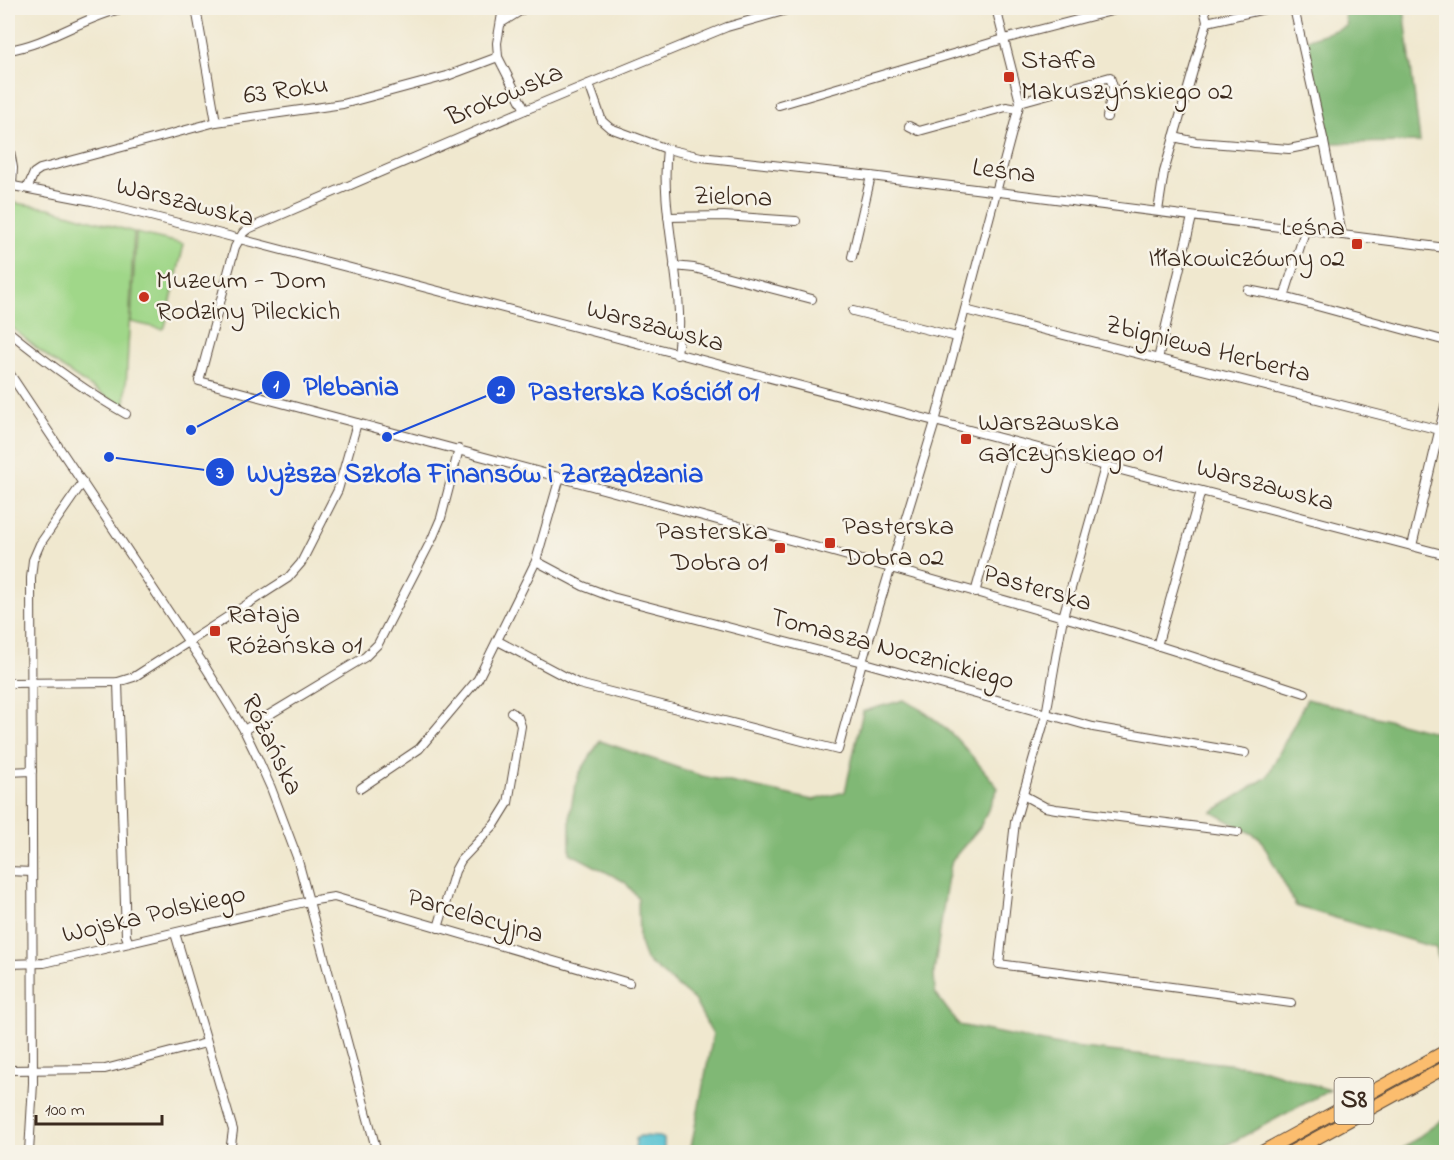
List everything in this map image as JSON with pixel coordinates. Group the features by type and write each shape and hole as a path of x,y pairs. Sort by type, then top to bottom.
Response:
{"highway":[{"name":"S8","path":"1262,1152 1446,1051"},
{"name":"S8","path":"1291,1152 1446,1067"}],"street":[{"path":"8,50 22,47 98,15 124,8"},
{"path":"196,8 216,122"},
{"path":"503,8 497,43 498,57 525,110"},
{"path":"501,23 525,8"},
{"name":"Brokowska","path":"239,239 243,233 257,224 525,110 727,27 794,8"},
{"path":"498,641 579,684 838,750 862,662 935,422 994,192 1019,105 996,8"},
{"path":"779,105 1004,39 1123,8"},
{"path":"1158,211 1164,172 1208,22 1204,8"},
{"path":"1208,22 1269,8"},
{"path":"1294,8 1342,235"},
{"name":"63 Roku","path":"28,187 34,173 40,169 216,122 343,104 447,76 498,57"},
{"path":"909,126 919,131 1019,105 1110,77 1113,87 1107,117"},
{"name":"Leśna","path":"589,84 603,121 610,128 667,149 701,157 1158,211 1446,248"},
{"path":"1174,137 1196,142 1289,149 1324,142"},
{"path":"8,140 13,168 10,185"},
{"path":"667,149 665,166 668,217 680,331 677,355"},
{"path":"852,257 871,176"},
{"name":"Warszawska","path":"10,185 92,201 1446,555"},
{"name":"Zielona","path":"668,217 724,216 796,221"},
{"path":"1158,359 1192,217"},
{"path":"1284,297 1305,231"},
{"name":"Pasterska","path":"239,239 200,381 459,449 891,568 1063,617 1305,693"},
{"path":"674,266 694,268 812,299"},
{"path":"1248,290 1284,297 1446,341"},
{"name":"Zbigniewa Herberta","path":"965,309 1440,429"},
{"path":"853,311 957,337"},
{"path":"8,332 88,393 126,414"},
{"name":"Różańska","path":"8,371 188,640 244,730 286,826 309,901 377,1152"},
{"path":"1412,546 1446,405"},
{"path":"8,683 118,682 134,677 278,584 294,572 301,563 338,490 357,423"},
{"path":"975,593 1016,443"},
{"path":"244,730 365,657 378,644 441,518 459,449"},
{"path":"1105,466 1063,617 1046,715 1013,832 999,964 1291,1003"},
{"path":"362,788 419,750 472,687 498,641 536,561 560,477"},
{"path":"29,1152 33,1071 31,578 33,560 48,532 83,482"},
{"path":"1157,646 1201,491"},
{"name":"Tomasza Nocznickiego","path":"536,561 583,586 612,597 862,662 1046,715 1094,727 1245,753"},
{"path":"118,682 126,936 129,943"},
{"path":"438,928 455,871 461,860 495,824 508,803 521,726 518,717 511,712"},
{"path":"8,772 32,771"},
{"path":"1023,795 1045,807 1056,809 1238,832"},
{"path":"8,871 32,872"},
{"name":"Parcelacyjna","path":"309,901 334,897 629,983"},
{"name":"Wojska Polskiego","path":"8,964 33,964 309,901"},
{"path":"175,933 233,1130 230,1152"},
{"path":"8,1070 105,1069 206,1043"}],"green space":[{"path":"1343,8 1404,8 1420,142 1329,143 1306,40 1347,26"},
{"path":"8,202 49,208 134,232 125,407 64,369 8,324"},
{"path":"136,233 184,244 165,327 162,329 131,322"},
{"path":"1307,699 1446,735 1446,995 1436,948 1296,906 1260,838 1212,812 1267,777"},
{"path":"904,700 919,708 956,738 998,788 980,827 952,860 947,882 934,972 935,993 959,1025 1064,1046 1255,1067 1330,1090 1214,1152 690,1152 713,1035 694,1000 646,960 639,940 638,898 625,882 570,853 570,813 579,774 600,741 702,776 813,800 845,792 863,711"},
{"path":"1446,1117 1446,1152 1398,1152"}],"water":[{"path":"640,1136 664,1139 664,1152 635,1152 636,1139"}],"place":[{"name":"Staffa Makuszyńskiego 02","path":"1009,77"},
{"name":"Leśna Iłłakowiczówny 02","path":"1357,244"},
{"name":"Muzeum - Dom Rodziny Pileckich","path":"144,297"},
{"name":"Plebania","path":"191,430"},
{"name":"Pasterska Kościół 01","path":"387,437"},
{"name":"Warszawska Gałczyńskiego 01","path":"966,439"},
{"name":"Wyższa Szkoła Finansów i Zarządzania","path":"109,457"},
{"name":"Pasterska Dobra 02","path":"830,543"},
{"name":"Pasterska Dobra 01","path":"780,548"},
{"name":"Rataja Różańska 01","path":"215,631"}]}
